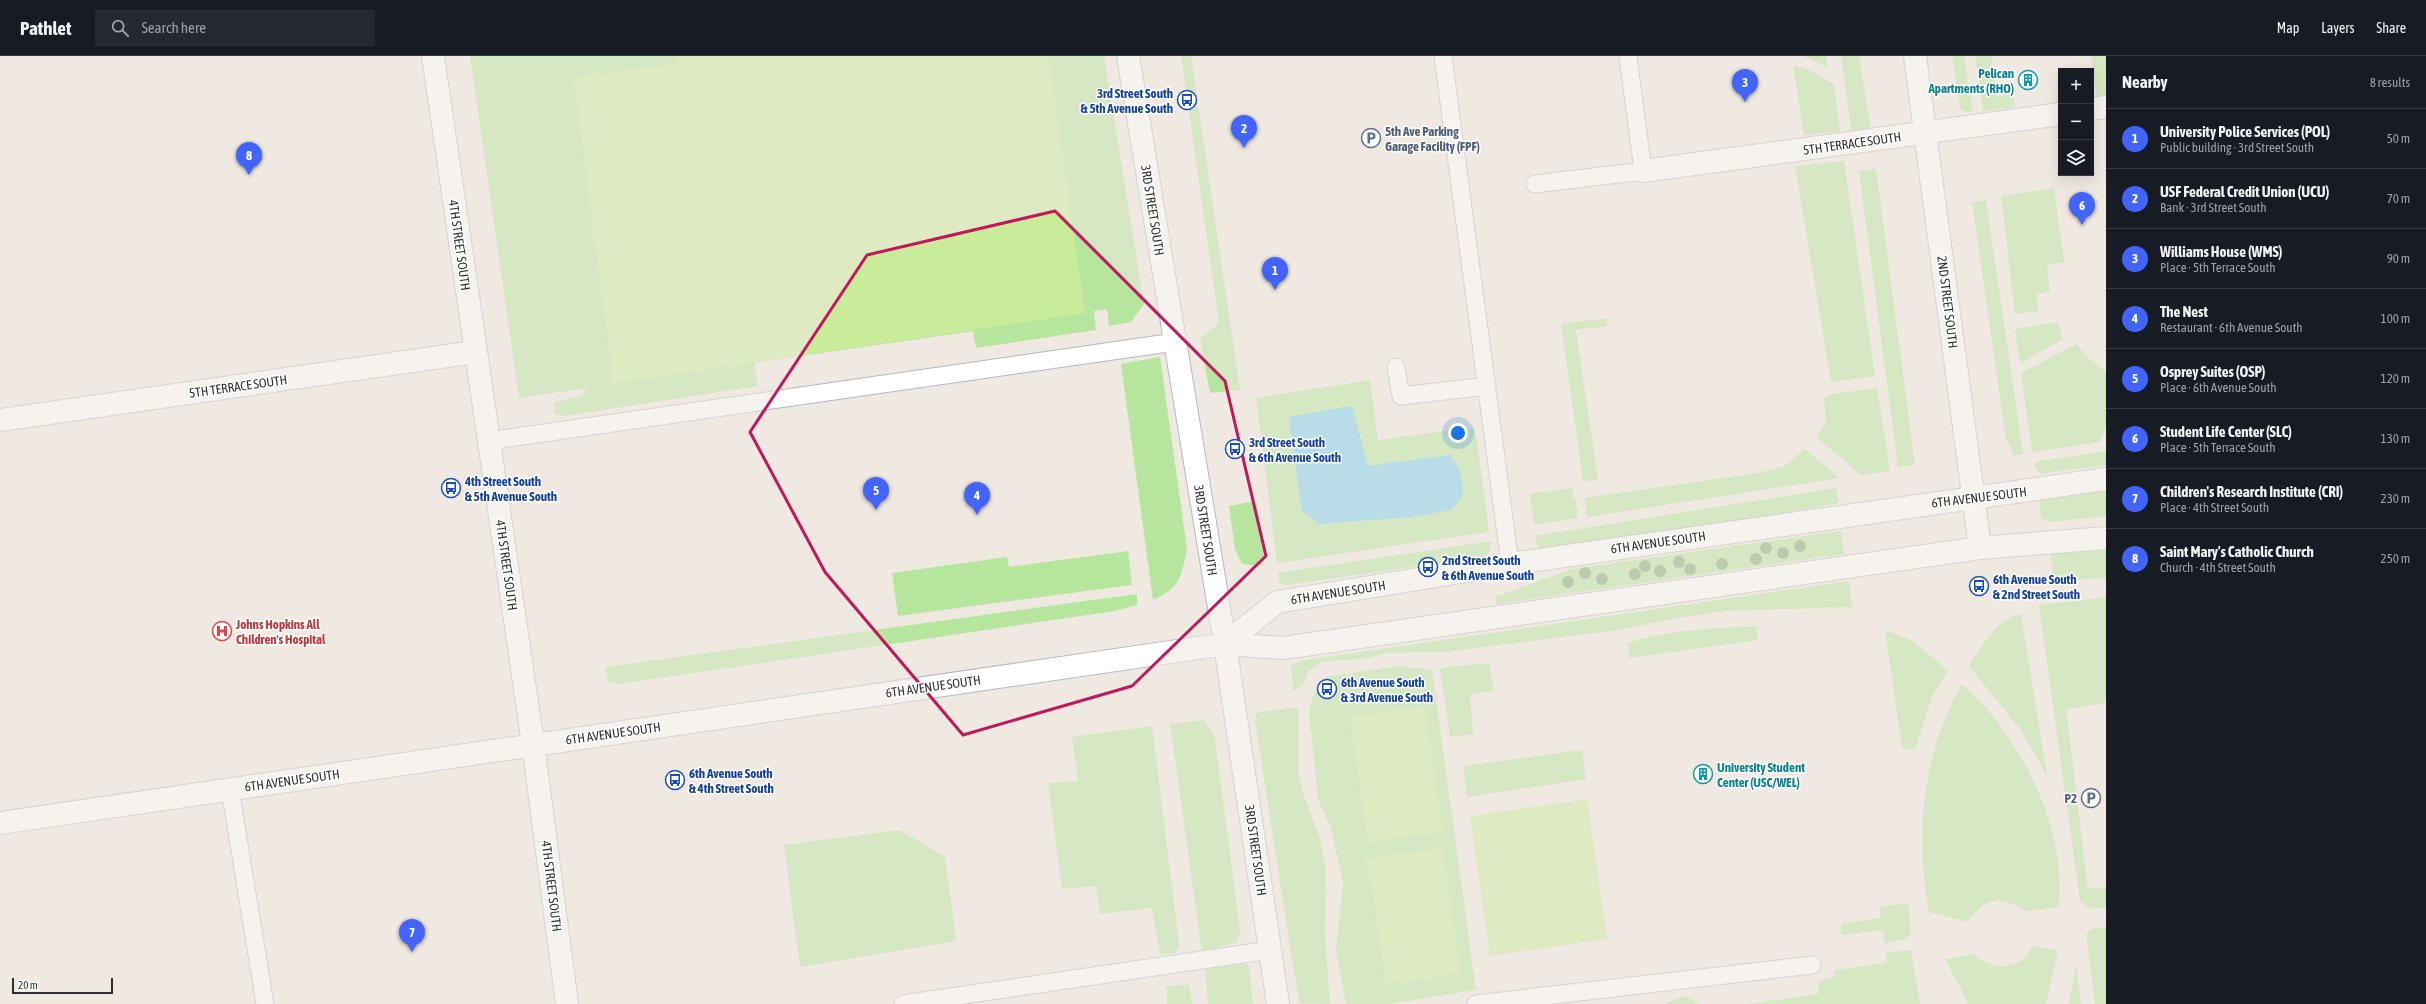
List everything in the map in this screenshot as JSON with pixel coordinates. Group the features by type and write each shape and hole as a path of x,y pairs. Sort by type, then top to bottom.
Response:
{"street":[{"name":"4TH STREET SOUTH","path":"433,56 533,744 567,1004"},
{"name":"3RD STREET SOUTH","path":"1128,56 1225,644 1278,1004"},
{"name":"2ND STREET SOUTH","path":"1915,56 1980,548"},
{"path":"2094,109 2106,107"},
{"name":"5TH TERRACE SOUTH","path":"1643,170 2058,114"},
{"name":"5TH TERRACE SOUTH","path":"0,420 475,352"},
{"name":"6TH AVENUE SOUTH","path":"1225,644 1277,602 1510,564 2106,479"},
{"name":"6TH AVENUE SOUTH","path":"0,823 1225,644 1283,648 1980,548 2106,538"}],"lane":[{"path":"1443,56 1510,564"},
{"path":"1535,184 1643,170 1628,56"},
{"path":"488,441 1175,342"},
{"path":"1396,367 1401,396 1487,386"},
{"path":"230,789 265,1004"},
{"path":"903,1004 988,998 1270,950"},
{"path":"1476,1004 1812,965"}],"highlighted area":[{"path":"1055,211 1225,381 1266,556 1132,686 963,735 825,572 750,432 867,255"}],"green space":[{"path":"470,56 1104,56 1144,304 1131,322 1109,326 1107,309 1094,311 1096,330 976,348 973,331 754,363 758,386 564,416 555,414 554,402 582,395 587,388 519,398"},
{"path":"675,56 1049,56 1085,313 613,384 573,77 676,63"},
{"path":"1181,56 1191,56 1240,390 1210,393 1200,339 1219,323"},
{"path":"1803,56 1826,56 1828,67"},
{"path":"1841,56 1859,56 1871,132 1852,134"},
{"path":"1952,56 1964,56 1973,112 1963,111 1960,107"},
{"path":"1975,56 1991,56 1997,96 2013,94 2015,107 1983,111"},
{"path":"2091,56 2106,56 2106,97 2097,97 2094,68 2093,68"},
{"path":"1793,65 1809,70 1834,85 1840,131 1804,135"},
{"path":"1844,161 1875,376 1831,382 1795,166"},
{"path":"1876,169 1915,465 1898,467 1859,171"},
{"path":"2054,188 2064,262 2047,265 2050,292 2036,294 2039,311 2015,314 2001,196"},
{"path":"1986,200 2023,454 2013,455 2010,445 2006,440 1972,202"},
{"path":"1607,318 1607,326 1576,330 1598,480 1583,481 1561,324"},
{"path":"2058,322 2063,339 2020,364 2015,329"},
{"path":"2076,344 2090,360 2106,372 2106,426 2100,442 2032,452 2021,373"},
{"path":"1160,357 1187,549 1181,574 1174,586 1153,600 1121,364"},
{"path":"1370,380 1378,440 1475,427 1489,532 1277,563 1256,398"},
{"path":"1877,388 1890,471 1861,475 1817,438 1826,421 1824,398 1833,394"},
{"path":"1805,449 1839,478 1587,517 1585,498 1758,473 1784,466"},
{"path":"2106,451 2106,465 2040,474 2034,463 2040,461"},
{"path":"1572,488 1573,498 1576,499 1578,518 1534,525 1530,494"},
{"path":"1836,488 1839,503 1740,521 1540,549 1534,536"},
{"path":"2106,490 2106,516 2050,522 2041,518 2040,499"},
{"path":"1256,501 1265,561 1263,566 1242,564 1235,549 1229,506"},
{"path":"1841,531 1844,554 1497,604 1495,597 1572,569"},
{"path":"1492,542 1487,556 1288,585 1279,583 1278,573"},
{"path":"2106,543 2106,578 2054,581 2050,552"},
{"path":"1128,551 1132,585 898,616 892,573 1007,557 1009,567"},
{"path":"1849,581 1852,607 1726,611 1677,618 1618,630 1444,652 1383,653 1371,658 1322,662 1309,671 1303,684 1296,690 1293,690 1291,665 1305,660"},
{"path":"1137,594 1137,605 1115,611 619,684 608,682 605,667"},
{"path":"2106,597 2106,699 2104,703 2066,709 2088,889 2106,887 2106,907 2090,909 2080,901 2039,605"},
{"path":"2021,614 2047,776 2020,729 1969,666 1990,634 1997,627 2004,621"},
{"path":"1756,626 1758,640 1629,658 1628,643 1643,639 1691,630"},
{"path":"1885,630 1913,641 1948,671 1933,694 1915,749 1902,749"},
{"path":"1489,663 1494,691 1470,694 1473,734 1450,737 1440,668"},
{"path":"1399,666 1432,670 1476,990 1389,1004 1346,1004 1336,950 1343,884 1331,828 1318,800 1309,711 1314,693 1326,677"},
{"path":"1962,684 1983,705 2003,729 2035,784 2047,814 2055,845 2060,876 2059,906 2055,908 2024,911 2008,902 1994,901 1987,903 1974,914 1968,922 1929,912 1922,854 1925,795 1930,766 1938,737"},
{"path":"1425,706 1443,832 1367,843 1349,716"},
{"path":"1298,707 1298,768 1302,790 1320,838 1326,871 1325,937 1330,1004 1300,1003 1255,720 1257,712"},
{"path":"1204,720 1215,738 1240,932 1237,942 1202,952 1170,724"},
{"path":"1152,726 1179,944 1179,949 1174,953 1160,954 1152,908 1100,914 1096,886 1062,889 1048,783 1078,781 1072,737"},
{"path":"1582,750 1586,779 1467,797 1463,766"},
{"path":"1587,799 1607,939 1490,956 1470,816"},
{"path":"900,830 945,857 956,941 800,967 784,845"},
{"path":"1443,847 1461,974 1385,985 1367,858"},
{"path":"1908,903 1911,934 1903,940 1885,943 1883,930 1841,935 1841,924 1880,918 1880,907"},
{"path":"2106,927 2106,1004 2095,1004 2086,935 2091,929"},
{"path":"2032,946 2058,950 2046,1004 1969,1004 1945,959 1974,954 1989,964 2006,966 2021,961 2027,955"},
{"path":"1911,950 1920,1004 1749,1004 1818,994 1818,981 1835,977 1834,970 1887,963 1886,953"},
{"path":"1242,961 1249,966 1253,1004 1208,1004 1205,966"},
{"path":"2076,964 2081,1004 2069,1004 2069,1003"},
{"path":"1189,985 1192,1004 1167,1004 1167,986"},
{"path":"1685,996 1700,1004 1666,1004 1667,1002"}],"water":[{"path":"1352,406 1368,466 1450,455 1460,470 1463,495 1451,510 1412,517 1319,524 1302,511 1289,417"}],"place":[{"name":"Pelican Apartments (RHO)","path":"2028,80"},
{"name":"3rd Street South & 5th Avenue South","path":"1187,100"},
{"name":"Williams House (WMS)","path":"1745,102"},
{"name":"5th Ave Parking Garage Facility (FPF)","path":"1371,138"},
{"name":"USF Federal Credit Union (UCU)","path":"1244,148"},
{"name":"Saint Mary's Catholic Church","path":"249,175"},
{"name":"Student Life Center (SLC)","path":"2082,225"},
{"name":"University Police Services (POL)","path":"1275,290"},
{"name":"3rd Street South & 6th Avenue South","path":"1235,449"},
{"name":"4th Street South & 5th Avenue South","path":"451,488"},
{"name":"Osprey Suites (OSP)","path":"876,510"},
{"name":"The Nest","path":"977,515"},
{"name":"2nd Street South & 6th Avenue South","path":"1428,567"},
{"name":"6th Avenue South & 2nd Street South","path":"1979,586"},
{"name":"Johns Hopkins All Children's Hospital","path":"222,631"},
{"name":"6th Avenue South & 3rd Avenue South","path":"1327,689"},
{"name":"University Student Center (USC/WEL)","path":"1703,774"},
{"name":"6th Avenue South & 4th Street South","path":"675,780"},
{"name":"P2","path":"2091,798"},
{"name":"Children's Research Institute (CRI)","path":"412,952"}]}
